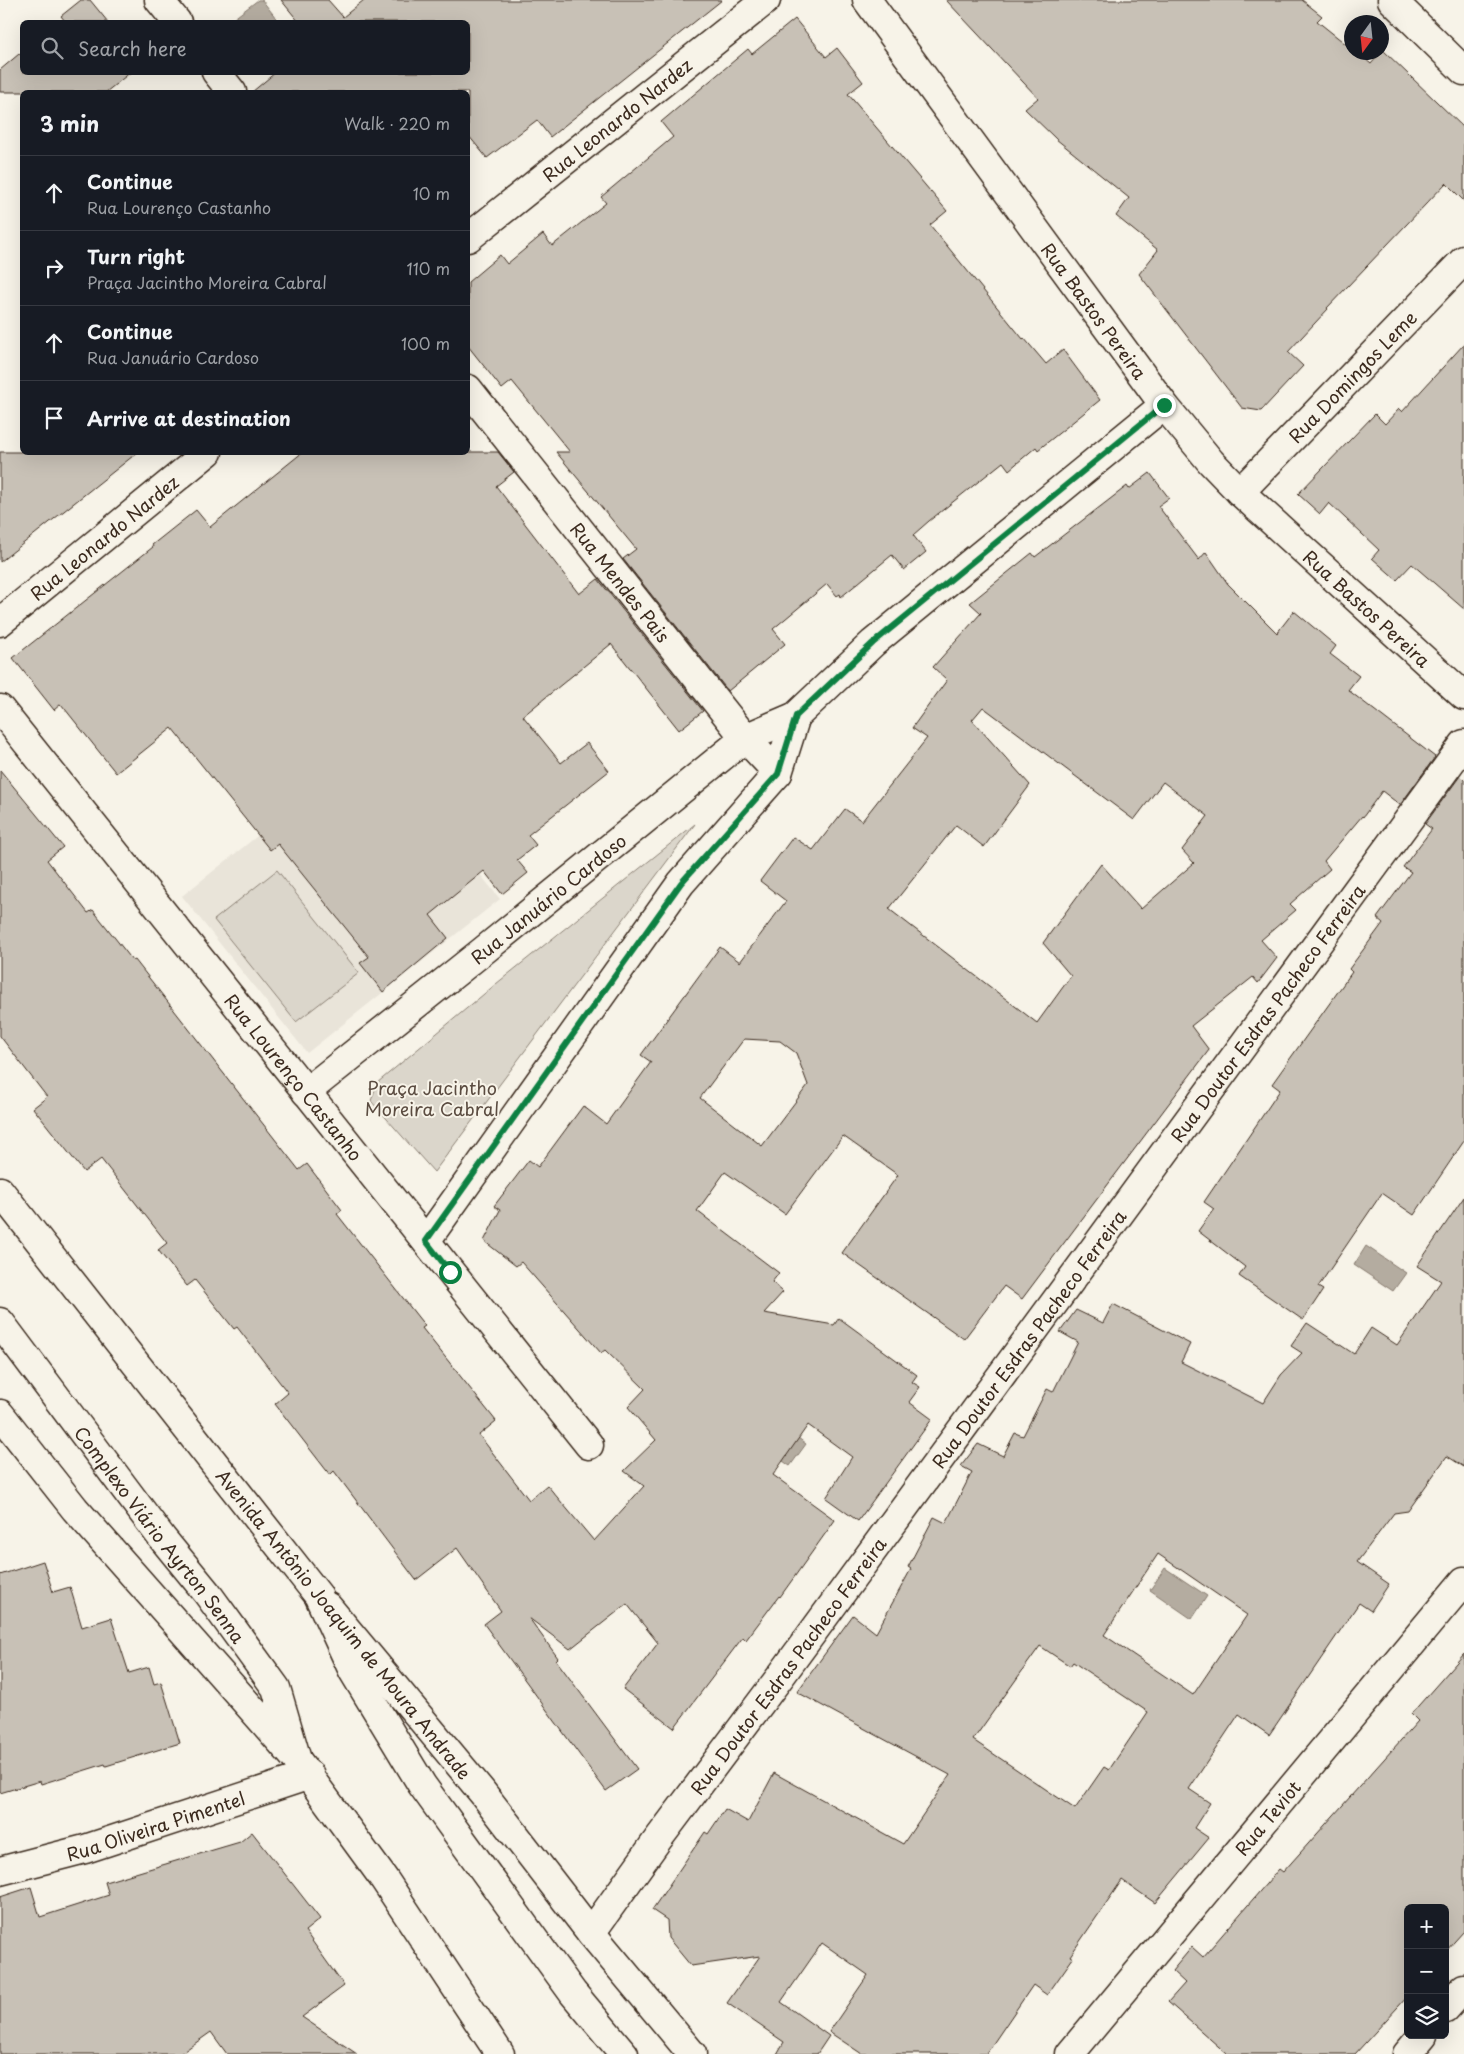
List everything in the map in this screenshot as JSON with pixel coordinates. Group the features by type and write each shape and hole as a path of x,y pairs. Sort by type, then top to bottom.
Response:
{"main road":[{"path":"159,0 175,20"},
{"name":"Rua Leonardo Nardez","path":"470,236 766,0"},
{"name":"Rua Bastos Pereira","path":"867,0 1164,405 1211,462 1240,492 1464,696"},
{"path":"1392,0 1464,71"},
{"path":"218,75 230,90"},
{"name":"Rua Domingos Leme","path":"1240,492 1464,260"},
{"name":"Rua Mendes Pais","path":"470,392 745,738 778,774"},
{"name":"Rua Januário Cardoso","path":"306,1092 506,933 745,738 796,716 873,643 1164,405"},
{"name":"Rua Leonardo Nardez","path":"0,622 204,455"},
{"name":"Rua Lourenço Castanho","path":"0,709 590,1445"},
{"name":"Rua Januário Cardoso","path":"778,774 796,716"},
{"name":"Rua Doutor Esdras Pacheco Ferreira","path":"591,1933 1464,744"},
{"path":"426,1241 681,883 778,774"},
{"name":"Avenida Antônio Joaquim de Moura Andrade","path":"0,1191 318,1595 482,1792 591,1933 692,2054"},
{"name":"Complexo Viário Ayrton Senna","path":"0,1322 162,1538 212,1600 276,1688 304,1768"},
{"path":"0,1414 75,1509 304,1768 384,1879 500,2054"},
{"name":"Rua Teviot","path":"1070,2054 1464,1581"},
{"path":"318,1595 353,1671 422,1785 573,1993 624,2054"},
{"name":"Rua Oliveira Pimentel","path":"0,1870 85,1849 304,1768"},
{"path":"1449,2005 1464,1988"},
{"path":"1407,2054 1420,2039"}],"shaded area":[{"path":"258,0 262,0 276,18 273,20 232,20"},
{"path":"374,743 500,899 307,1053 182,896"},
{"path":"1366,1246 1406,1273 1393,1291 1354,1265"},
{"path":"775,1420 806,1444 790,1466 756,1442"},
{"path":"1165,1568 1207,1596 1192,1619 1150,1590"}],"green space":[{"name":"Praça Jacintho Moreira Cabral","path":"695,824 434,1172 371,1101 377,1083 496,984"},
{"path":"277,870 359,973 296,1022 214,920"}],"building":[{"path":"81,0 90,0 106,20 64,20 61,16"},
{"path":"281,0 328,0 343,17 364,0 722,0 550,137 537,120 487,158 470,137 470,90 254,90 272,75 470,75 470,20 297,20"},
{"path":"946,0 1302,0 1322,16 1317,21 1344,43 1344,60 1366,60 1371,64 1374,60 1389,60 1389,56 1464,128 1464,201 1446,183 1327,308 1288,352 1303,366 1261,411 1242,408 1139,274 1158,250 1116,216 1129,198 1056,139 1025,109 1038,98"},
{"path":"795,19 826,57 837,48 863,82 848,94 947,211 930,225 1023,339 1046,364 1063,350 1100,400 1038,450 1036,447 1009,470 1003,462 929,521 913,535 926,552 904,570 892,555 841,597 840,594 837,596 827,584 773,629 785,644 728,691 623,559 636,549 556,452 570,452 512,381 502,389 470,349 470,280 500,255 507,264 543,234 552,246 606,203 601,197 673,137 661,122 748,49 752,54"},
{"path":"19,54 20,75 127,75 108,90 20,90 20,92 0,92 0,70"},
{"path":"1464,344 1464,609 1412,564 1397,580 1372,558 1379,550 1329,503 1320,514 1298,494 1375,414 1385,424 1399,409 1402,412"},
{"path":"0,452 20,452 20,455 134,455 0,562"},
{"path":"470,452 498,452 514,472 496,486 579,594 598,579 703,711 679,730 611,644 523,716 561,763 587,743 609,771 528,835 536,845 517,860 528,873 502,894 484,871 430,915 448,938 383,992 360,963 369,957 278,844 270,850 172,728 116,773 61,704 54,710 13,658 153,547 152,545 196,510 210,527 299,455 470,455"},
{"path":"1150,473 1169,498 1158,506 1199,560 1206,552 1228,584 1277,633 1294,611 1336,646 1330,654 1359,676 1348,690 1435,757 1400,805 1382,791 1363,817 1324,861 1330,869 1290,904 1296,910 1261,940 1277,958 1258,983 1253,977 1191,1026 1209,1050 1022,1299 1004,1286 964,1339 842,1253 898,1175 843,1136 785,1214 725,1172 697,1211 779,1273 772,1282 783,1292 764,1313 834,1325 839,1318 917,1375 912,1382 920,1387 909,1402 932,1419 858,1521 826,1498 852,1457 808,1425 773,1475 835,1520 780,1597 746,1640 743,1637 674,1728 623,1689 658,1643 627,1604 570,1649 529,1618 558,1658 556,1660 637,1769 606,1791 484,1624 501,1611 457,1548 416,1580 334,1471 330,1475 275,1404 288,1393 237,1327 234,1329 195,1280 187,1286 158,1250 167,1243 101,1159 84,1172 33,1108 47,1097 0,1036 0,770 63,847 47,860 88,913 93,910 133,961 135,960 299,1170 307,1164 342,1210 337,1214 425,1326 422,1328 496,1421 479,1435 529,1500 547,1485 594,1541 644,1486 624,1471 656,1440 628,1407 645,1389 605,1350 601,1353 521,1262 516,1266 484,1241 500,1210 494,1206 529,1160 538,1167 583,1106 606,1124 651,1062 641,1055 720,947 740,962 786,901 760,881 793,837 813,850 845,809 862,821 927,738 912,728 947,680 933,667 981,613 970,603 1032,553 1035,557 1127,486 1129,489","holes":["983,707 1134,820 1163,782 1208,816 1182,850 1194,863 1141,909 1101,864 1043,943 1071,976 1037,1023 889,909 956,825 984,847 1030,785 972,720","744,1039 780,1041 796,1053 808,1085 762,1146 700,1098"]},
{"path":"1460,776 1464,780 1464,1141 1414,1215 1382,1193 1318,1287 1323,1290 1303,1320 1239,1276 1245,1267 1198,1231 1214,1209 1204,1202 1280,1090 1272,1084 1352,972 1349,969 1383,923 1377,918 1411,872 1403,867 1432,829 1425,824"},
{"path":"1464,1197 1464,1467 1447,1456 1408,1511 1394,1513 1357,1562 1389,1584 1371,1611 1359,1603 1269,1735 1239,1714 1189,1789 1210,1803 1194,1828 1209,1838 1155,1903 1122,1880 1070,1956 1073,1958 1047,1995 1033,1985 986,2054 862,2054 829,2032 868,1975 822,1943 781,2002 829,2036 817,2054 777,2054 784,2042 727,2003 760,1956 691,1966 668,1938 667,1920 652,1910 705,1832 708,1834 725,1809 748,1822 774,1773 903,1844 950,1775 797,1692 853,1615 876,1633 911,1569 908,1567 934,1517 946,1523 972,1472 961,1466 978,1444 1003,1456 1015,1433 1023,1436 1047,1389 1053,1392 1078,1342 1060,1332 1076,1310 1103,1323 1113,1304 1190,1344 1181,1362 1263,1403 1281,1375 1302,1353 1291,1346 1307,1323 1354,1354 1371,1328 1397,1345 1441,1281 1417,1266","holes":["1158,1554 1247,1615 1193,1695 1104,1635","1040,1646 1070,1666 1073,1662 1148,1712 1109,1770 1104,1767 1075,1809 973,1740"]},
{"path":"43,1561 53,1592 70,1587 82,1627 111,1618 129,1673 149,1667 154,1684 161,1682 180,1743 106,1766 105,1764 41,1784 40,1781 0,1793 0,1575"},
{"path":"1464,1654 1464,1931 1449,1948 1449,1904 1404,1904 1404,2000 1355,2054 1227,2054 1168,2002 1185,1983 1172,1971 1192,1947 1203,1957 1279,1869 1283,1872 1418,1721 1411,1714"},
{"path":"252,1832 320,1919 305,1931 344,1986 302,2017 357,2054 227,2054 211,2032 180,2054 0,2054 0,1897 31,1887 40,1917 109,1895 105,1882 240,1842"}],"route":[{"path":"450,1272 426,1241 681,883 718,839 778,774 796,716 873,643 1164,405"}]}
